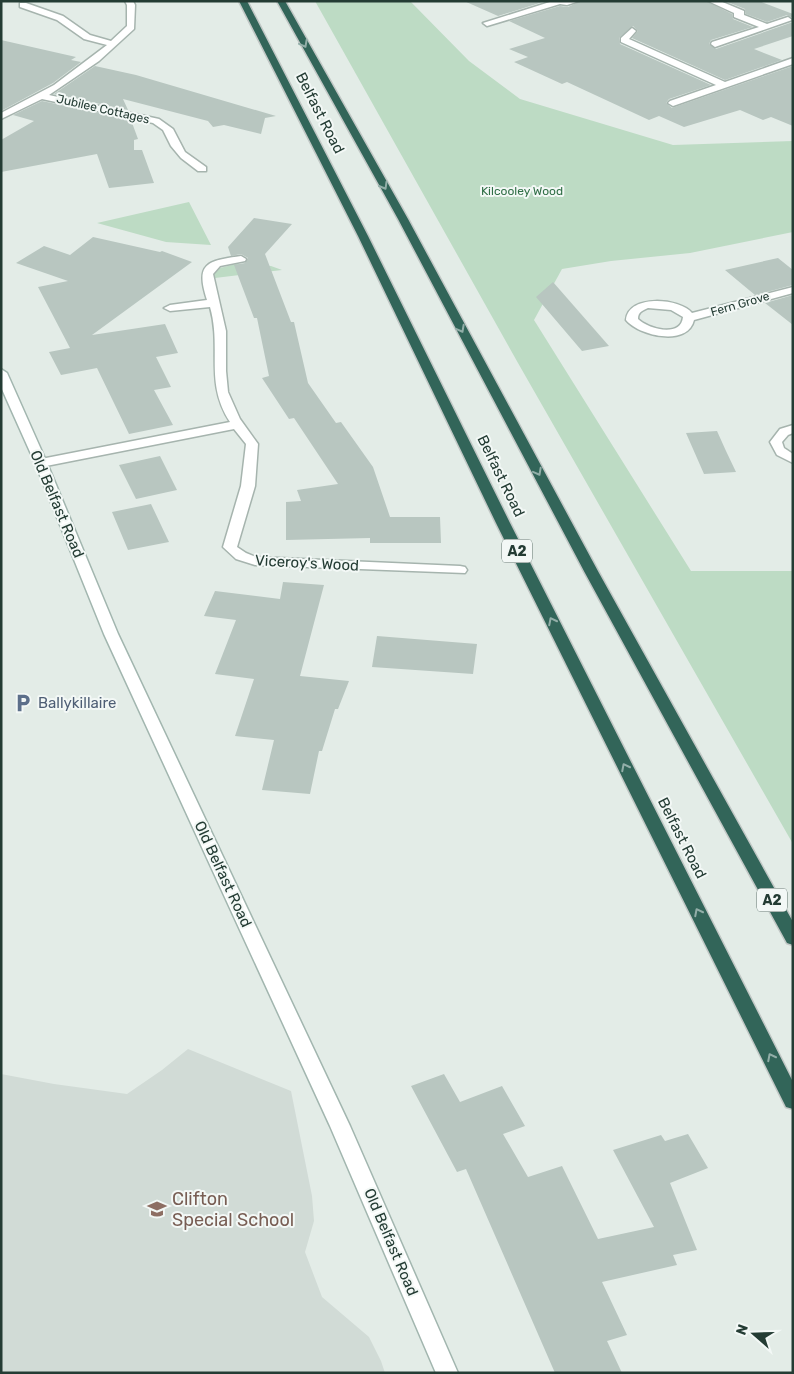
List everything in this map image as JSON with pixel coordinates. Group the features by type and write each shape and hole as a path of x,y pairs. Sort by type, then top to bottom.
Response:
{"highway":[{"name":"Belfast Road","path":"243,1 363,236 512,541 793,1101"},
{"name":"Belfast Road","path":"281,1 404,219 592,573 793,938"}],"street":[{"path":"1,116 42,96 98,58 114,44 131,27 132,5 129,1"},
{"path":"487,23 557,4 557,1 567,3 575,1"},
{"path":"712,1 741,13 737,15 767,27"},
{"path":"23,5 60,18 87,37 114,44"},
{"path":"715,44 788,20"},
{"path":"632,31 624,40 724,85"},
{"path":"673,102 793,61"},
{"name":"Jubilee Cottages","path":"42,96 156,121 166,125 171,131 179,151 202,169"},
{"name":"Viceroy's Wood","path":"242,259 217,263 206,273 218,317 222,349 220,373 224,398 236,425 252,444 248,486 230,546 240,557 255,561 460,570"},
{"name":"Fern Grove","path":"688,318 793,290"},
{"path":"170,308 213,303"},
{"name":"Old Belfast Road","path":"1,374 41,463 111,634 340,1126 447,1373"},
{"path":"41,463 236,425"},
{"path":"793,429 784,432 776,442 777,448 781,453 793,460"}],"shaded area":[{"name":"Clifton Special School","path":"188,1049 291,1091 312,1196 314,1221 305,1252 322,1297 369,1337 385,1373 1,1373 1,1074 54,1084 127,1094"}],"green space":[{"name":"Kilcooley Wood","path":"315,1 410,1 469,61 520,99 673,145 793,141 793,232 690,253 611,261 562,269 534,320 691,571 793,571 793,844 518,363"},
{"path":"189,202 211,245 166,242 97,223"},
{"path":"236,264 271,266 282,270 215,278 214,274 220,268"}],"building":[{"path":"464,1 546,1 498,16"},
{"path":"581,1 706,1 732,14 733,19 753,27 711,40 709,44 716,49 793,22 793,36 754,49 782,60 725,80 632,38 638,31 633,26 619,38 620,44 711,85 669,99 666,103 672,108 793,66 793,126 771,117 763,120 740,110 684,127 659,116 649,120 567,82 562,84 514,62 528,57 509,49 545,38 509,21 560,6 568,7"},
{"path":"725,1 759,1 793,14 793,18 787,15 767,22 746,14 745,9"},
{"path":"1,40 76,57 71,60 81,62 53,83 1,111"},
{"path":"95,66 136,75 276,116 265,118 261,134 224,125 213,127 208,121 123,99 128,110 54,94"},
{"path":"42,101 131,120 138,139 134,140 134,150 142,150 154,183 109,188 97,154 1,172 1,140 34,121 13,115"},
{"path":"254,218 292,224 265,254 291,322 294,322 308,383 336,423 341,422 373,467 390,517 440,517 441,543 370,543 370,538 286,540 286,502 301,501 297,490 338,484 294,418 289,419 262,378 269,376 257,318 254,318 234,265 245,263 248,258 241,254 231,256 228,247"},
{"path":"93,237 162,251 192,262 92,335 165,324 178,353 156,357 171,387 154,390 173,425 129,434 97,368 61,375 49,352 70,348 38,287 68,281 16,263 44,246 70,255"},
{"path":"778,258 793,270 793,285 755,295 725,270"},
{"path":"553,282 609,346 582,351 536,297"},
{"path":"793,295 793,325 765,303"},
{"path":"717,431 736,472 704,474 686,433"},
{"path":"160,456 177,490 136,499 119,465"},
{"path":"151,504 169,542 128,550 112,512"},
{"path":"283,582 324,585 300,676 349,681 338,709 335,709 322,751 319,751 310,794 262,790 274,740 235,736 254,679 215,674 236,620 204,616 215,591 280,599"},
{"path":"377,636 477,644 473,674 372,667"},
{"path":"444,1074 460,1102 502,1086 525,1126 503,1134 528,1177 562,1166 598,1239 654,1227 613,1150 661,1135 665,1141 688,1134 708,1168 670,1183 697,1250 673,1255 677,1265 602,1282 627,1335 607,1341 622,1373 555,1373 466,1169 457,1172 411,1086"}],"place":[{"name":"Ballykillaire","path":"23,703"},
{"name":"Clifton Special School","path":"157,1209"}]}
